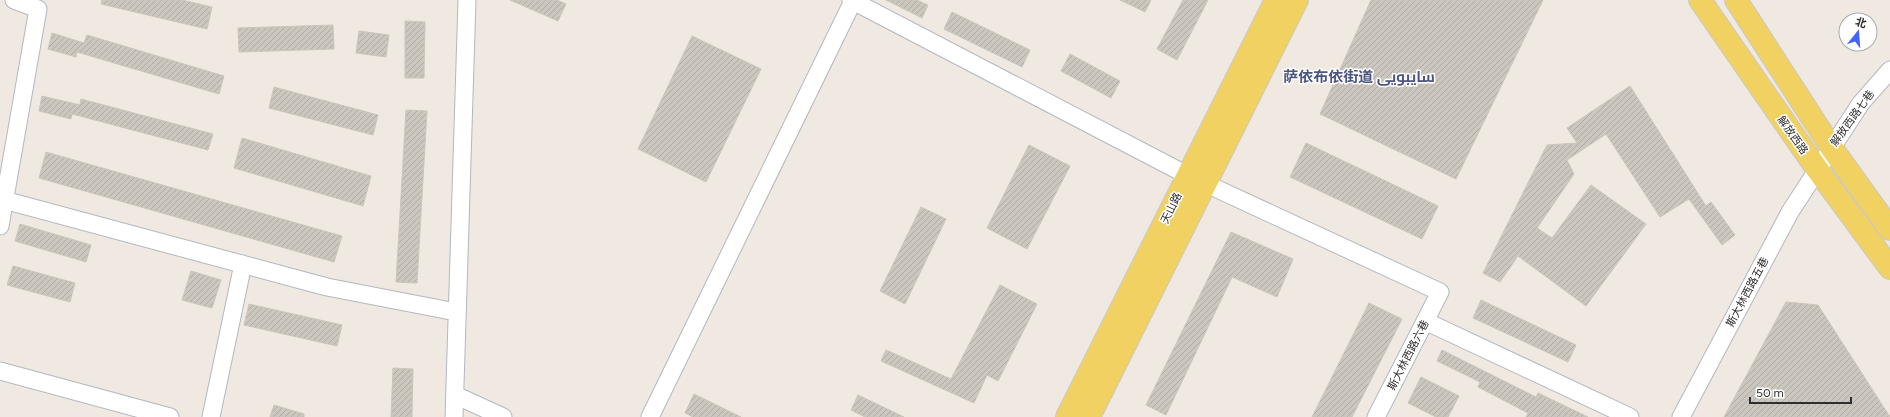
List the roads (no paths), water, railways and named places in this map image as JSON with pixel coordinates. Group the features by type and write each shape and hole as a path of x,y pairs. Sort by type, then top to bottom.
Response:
{"main road":[{"name":"天山路","path":"1089,417 1276,0"},
{"name":"天山路","path":"1067,417 1196,179 1297,0"},
{"name":"解放西路","path":"1700,0 1817,169 1890,268"},
{"path":"1736,0 1831,147 1890,229"}],"street":[{"path":"0,226 3,199 38,9 14,0"},
{"path":"454,417 456,312 467,0"},
{"path":"650,417 852,0 1196,179"},
{"name":"解放西路七巷","path":"1817,169 1861,103 1890,70"},
{"name":"斯大林西路五巷","path":"1681,417 1790,212 1817,169"},
{"name":"斯大林西路六巷","path":"1196,179 1440,292 1376,417"},
{"path":"3,199 327,287 456,312"},
{"path":"211,417 243,264"},
{"path":"1425,322 1630,417"},
{"path":"0,371 170,417"},
{"path":"455,395 503,417"}],"district":[{"name":"萨依布依街道 سايبويى","path":"1359,77"}]}
